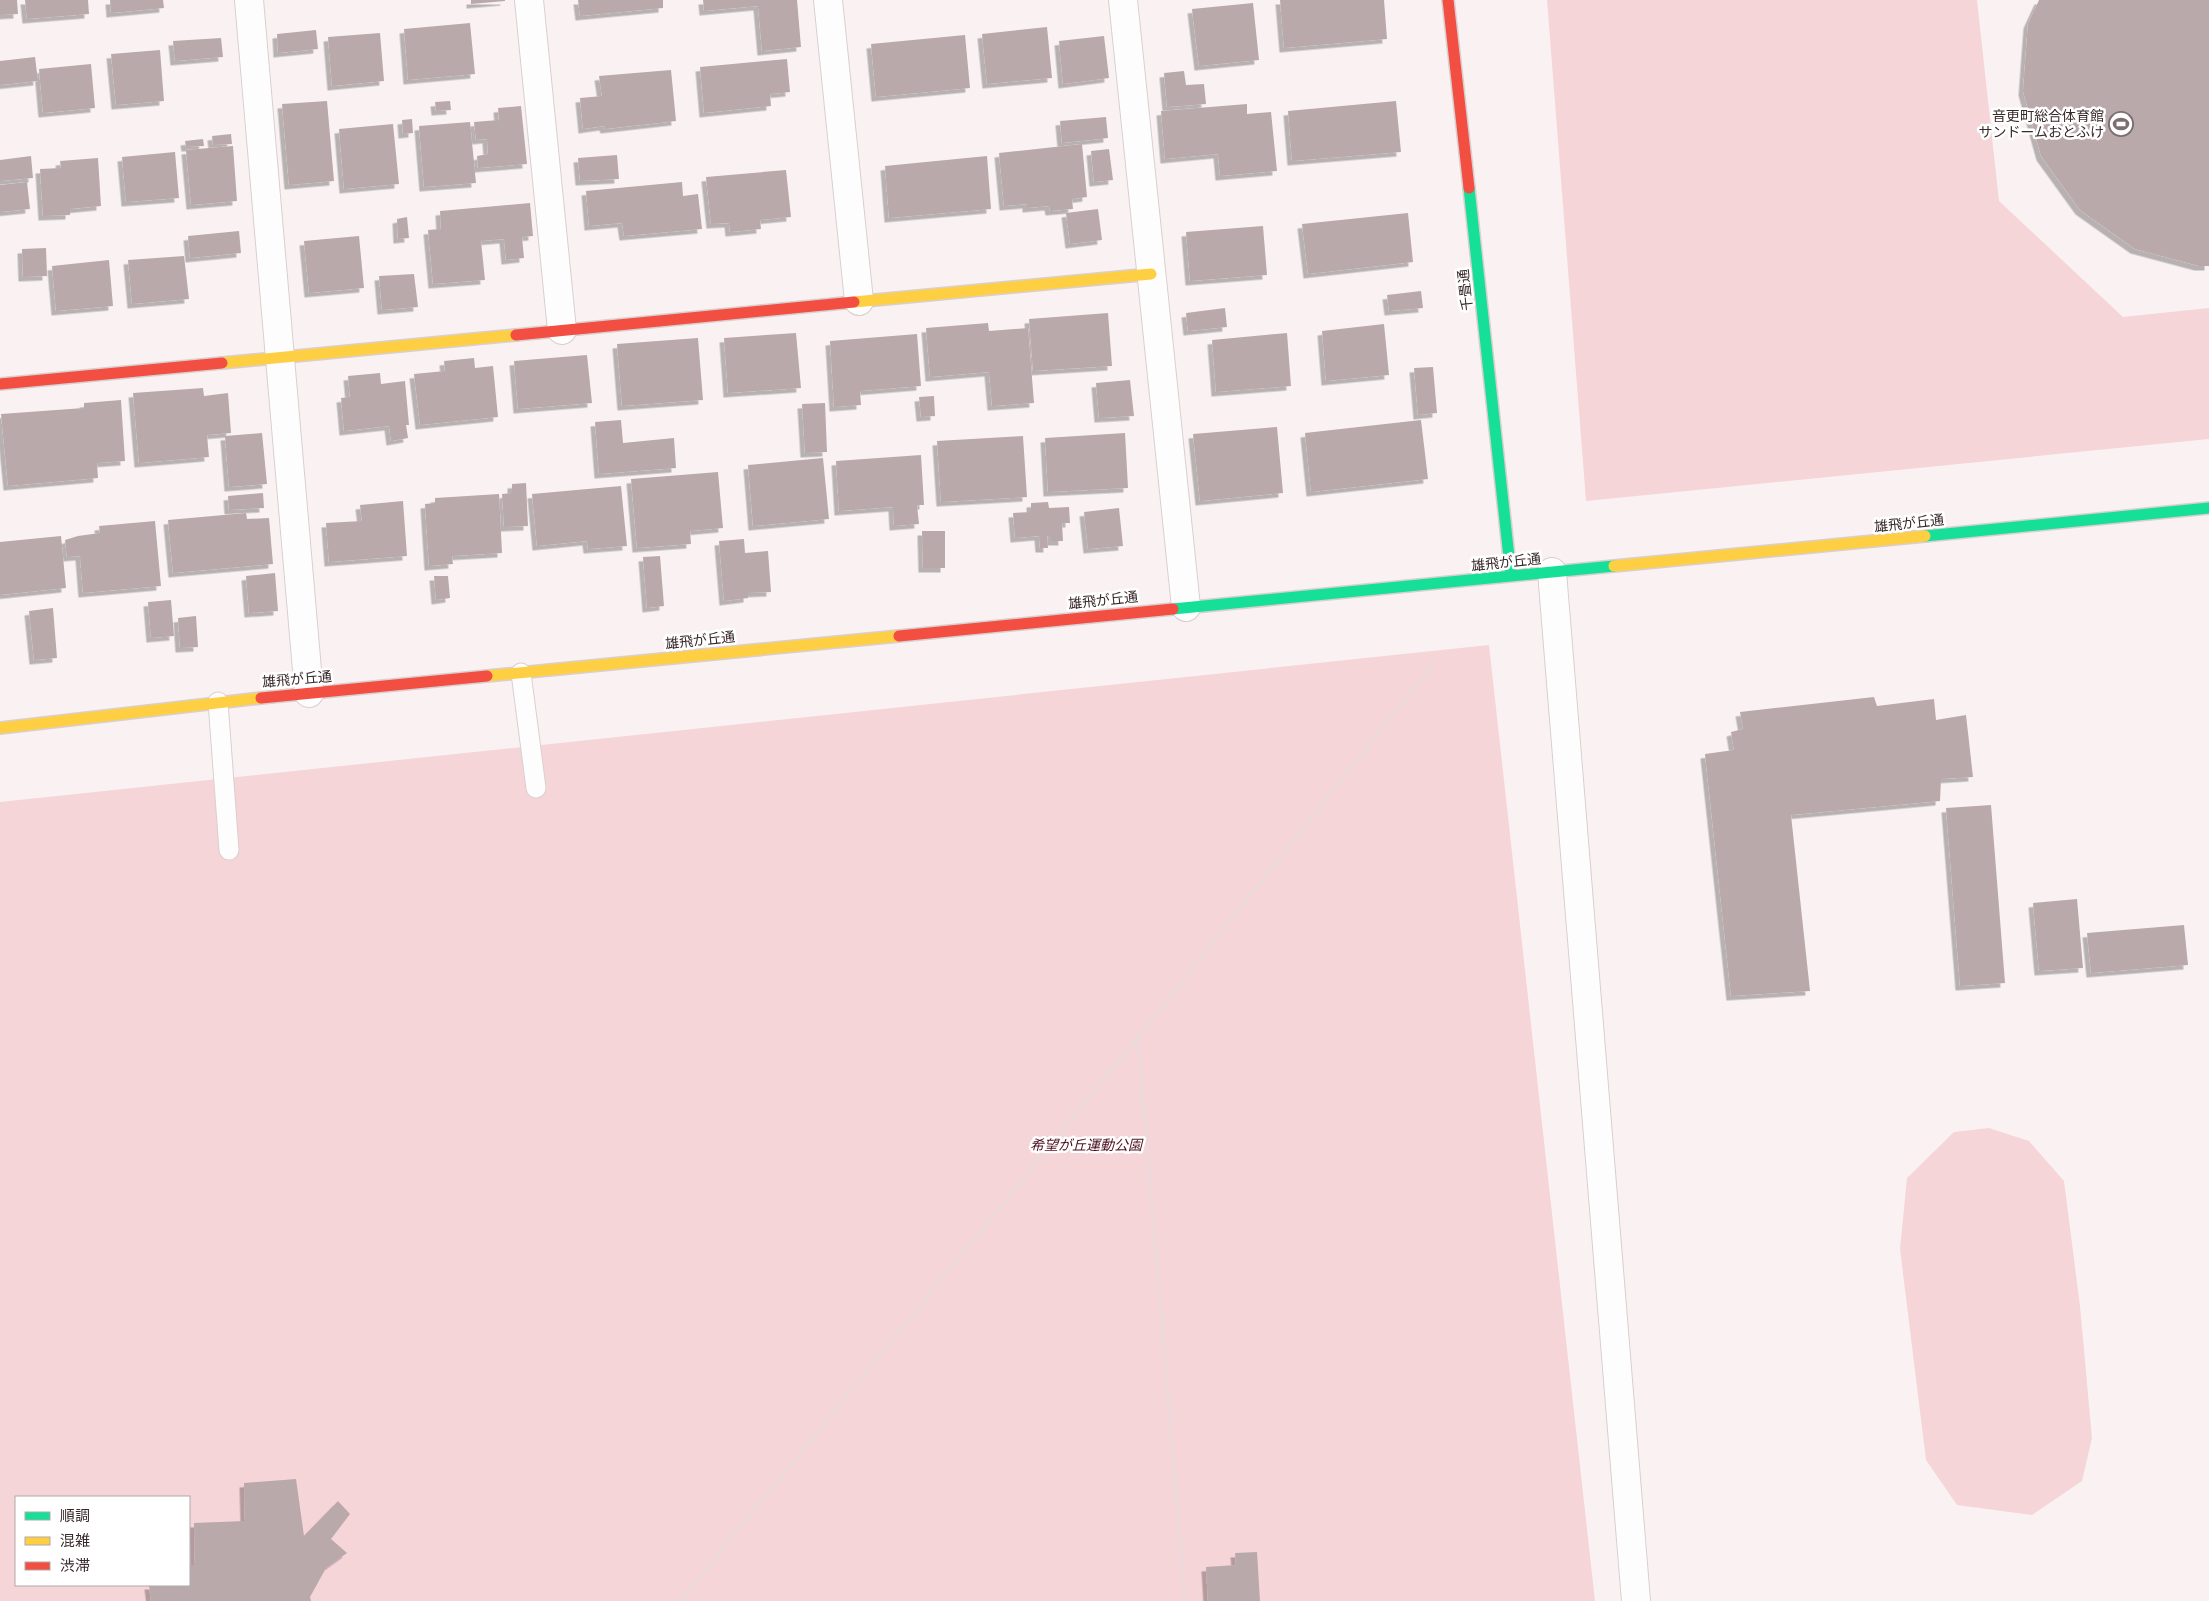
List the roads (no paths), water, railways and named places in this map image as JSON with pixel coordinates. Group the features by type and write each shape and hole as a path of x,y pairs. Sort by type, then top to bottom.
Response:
{"street":[{"path":"249,0 309,693"},
{"path":"529,0 562,330"},
{"path":"828,0 859,301"},
{"path":"1123,0 1186,607"},
{"name":"千畳通","path":"1448,0 1511,576"},
{"path":"0,384 1151,274"},
{"name":"雄飛が丘通","path":"0,728 218,702 2209,508"},
{"path":"1552,572 1636,1601"}],"lane":[{"path":"521,673 536,788"},
{"path":"218,702 229,850"}],"place":[{"name":"音更町総合体育館 サンドームおとふけ","path":"2121,124"}],"park label":[{"name":"希望が丘運動公園","path":"1086,1145"}]}
